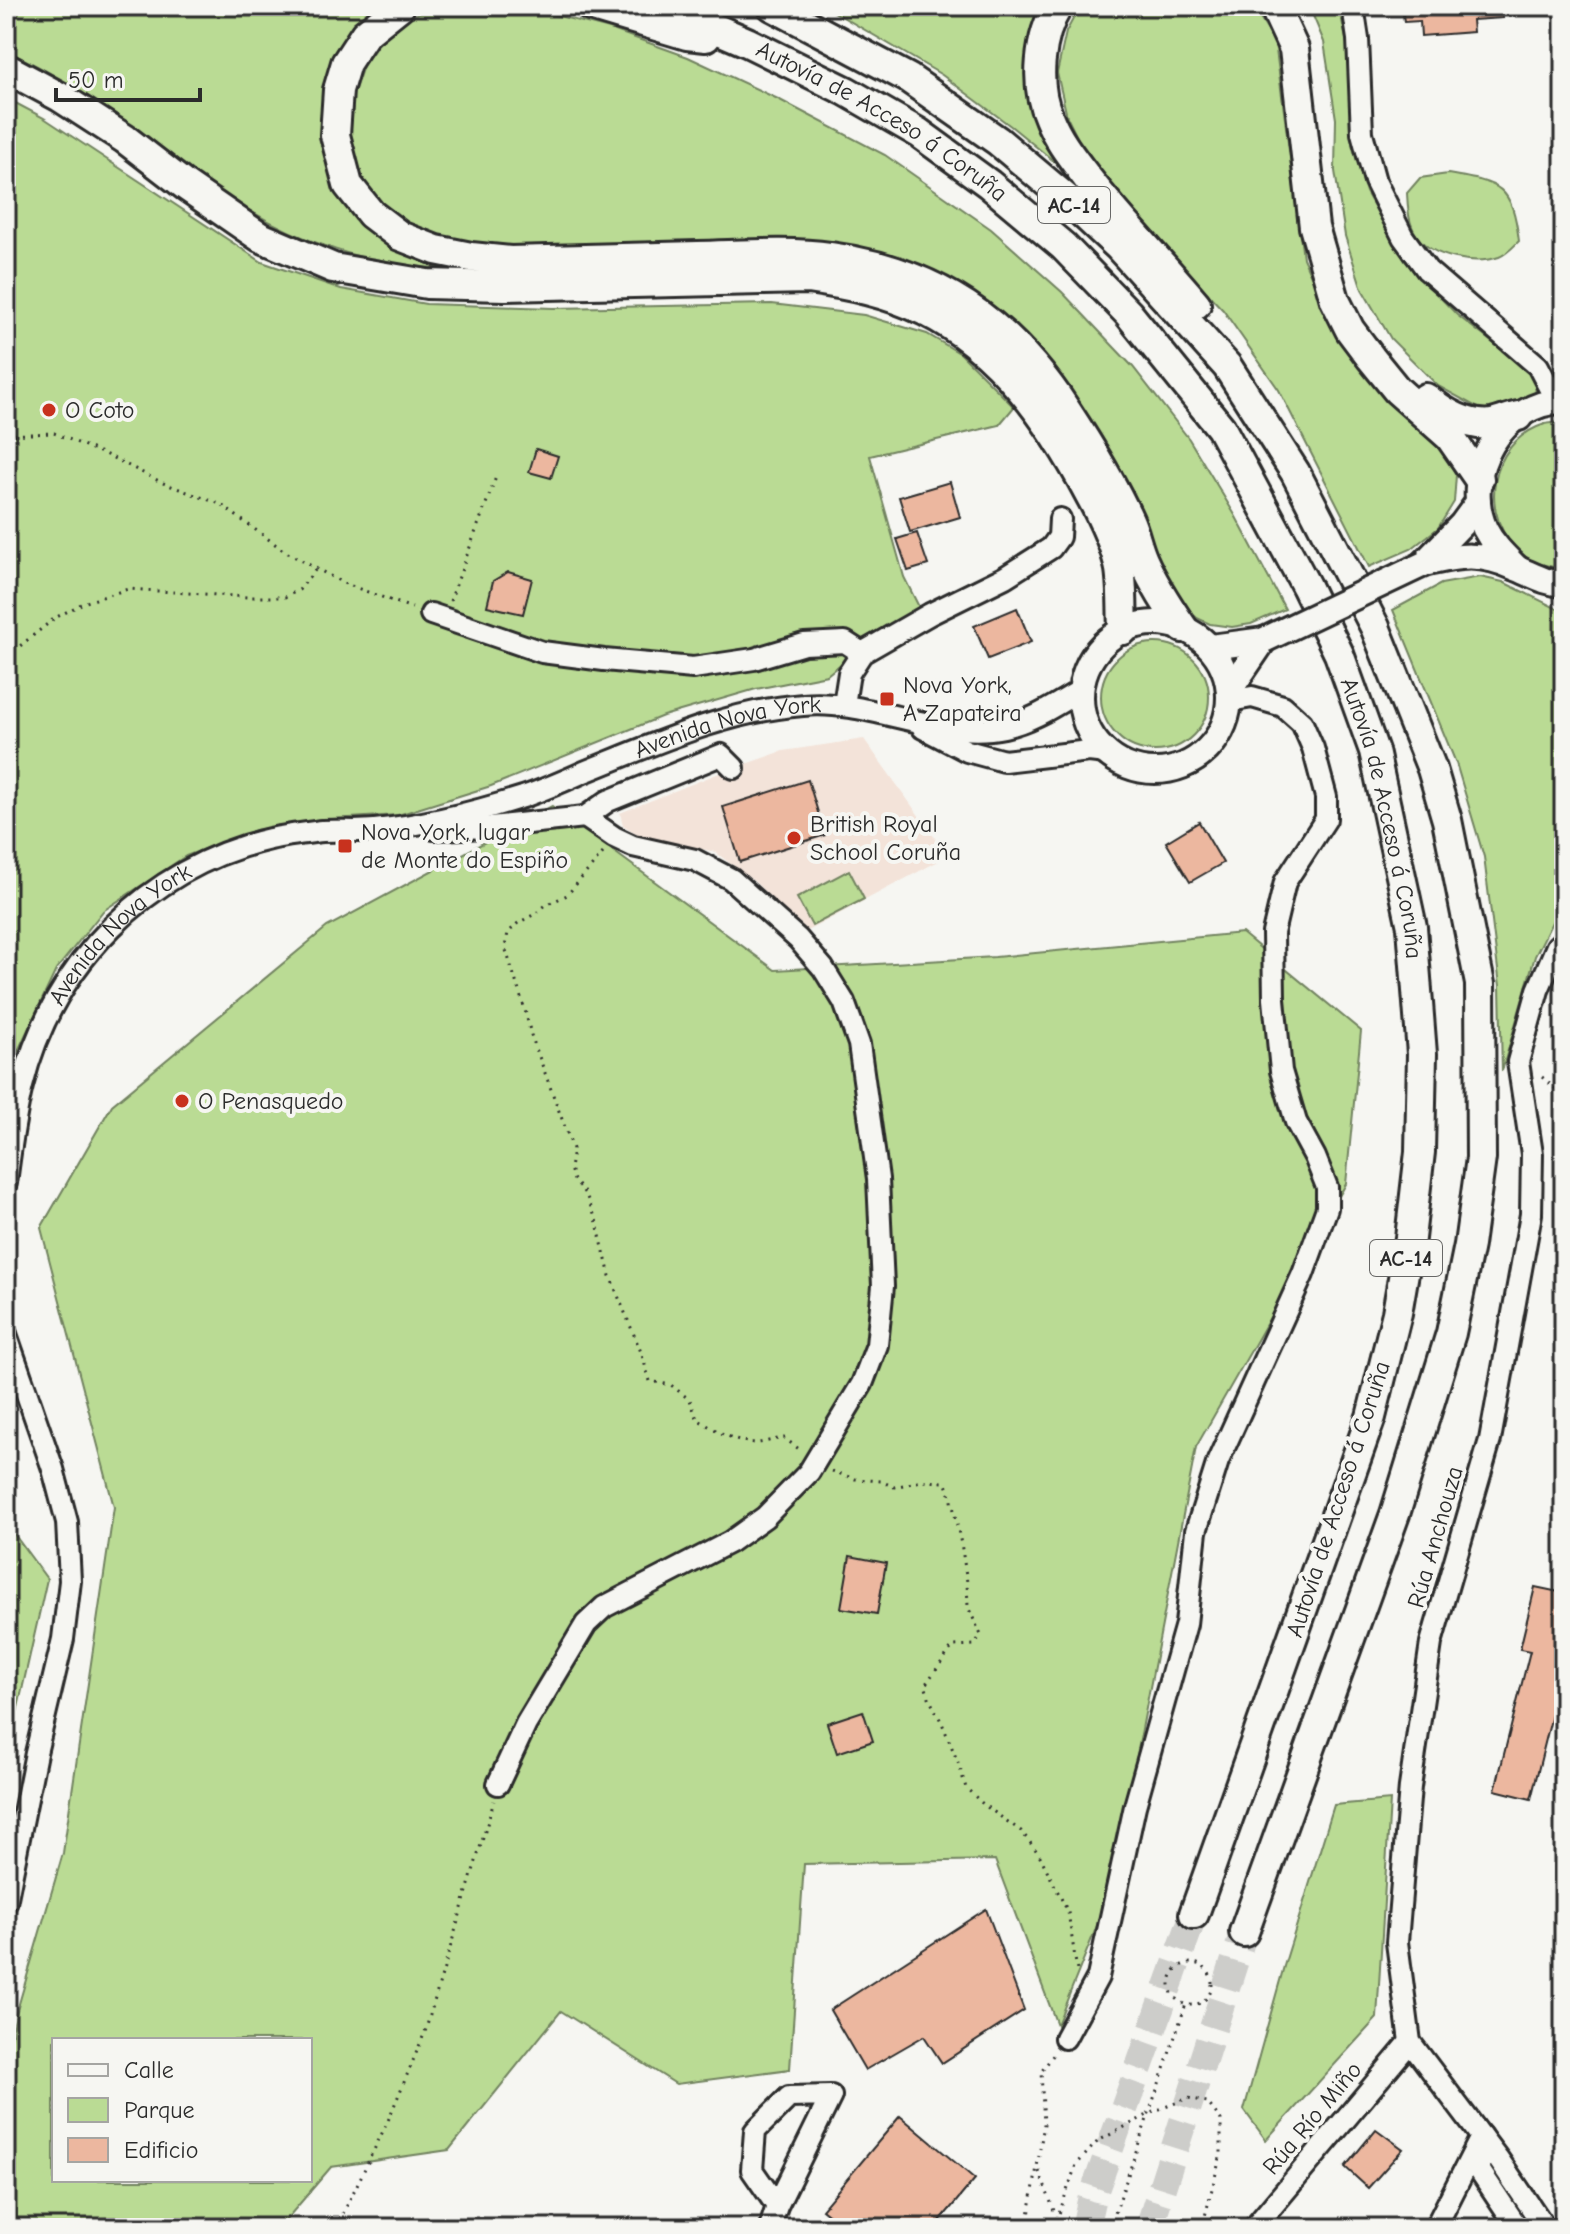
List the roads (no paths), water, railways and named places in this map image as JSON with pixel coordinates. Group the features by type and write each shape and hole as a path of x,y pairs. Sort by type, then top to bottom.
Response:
{"highway":[{"path":"400,6 365,34 346,63 338,90 335,135 348,185 371,214 400,236 436,250 471,257 510,261 765,254 828,257 867,264 940,289 1004,335 1064,406 1093,452 1129,521 1156,588 1183,628"},
{"path":"590,6 687,35 747,42"},
{"name":"Autovía de Acceso á Coruña","path":"663,6 747,42 846,91 919,133 989,184 1063,246 1128,313 1221,428 1339,654 1374,751 1412,927 1422,1054 1420,1152 1410,1238 1397,1313 1371,1417 1194,1914"},
{"name":"Autovía de Acceso á Coruña","path":"772,6 908,78 998,141 1119,247 1227,366 1295,472 1375,627 1432,769 1447,820 1480,984 1481,1158 1469,1245 1447,1348 1395,1514 1244,1932"},
{"path":"1058,6 1050,18 1043,46 1041,84 1047,115 1063,146 1110,207 1233,348 1282,432 1295,472"},
{"path":"1274,6 1294,49 1314,227 1335,300 1350,330 1397,390 1450,437 1478,490"},
{"path":"1292,6 1307,42 1312,69 1323,202 1334,254 1352,303 1400,373 1446,413 1469,422 1491,424 1518,416"},
{"path":"6,68 60,97 125,139 260,237 333,268 427,284 505,286 808,279 886,294 926,311 978,346 1006,373 1031,402 1074,465 1102,519 1120,568 1123,630"}],"main road":[{"path":"1424,564 1462,524 1478,490 1486,454 1499,433 1518,416 1536,406 1560,401"},
{"path":"1478,490 1485,528 1498,550 1517,568"},
{"path":"1211,647 1264,640 1424,564 1457,555 1480,556 1534,577 1564,584"},
{"path":"1163,623 1183,628 1211,647 1220,660 1230,695 1226,721 1216,740 1202,755 1184,766 1164,771 1143,771 1123,764 1106,753 1091,735 1082,713 1081,690 1085,671 1094,654 1107,640 1123,630 1143,624 1163,623"},
{"path":"1230,695 1264,640"}],"street":[{"path":"1353,6 1358,39 1362,133 1375,181 1403,237 1427,270 1538,366 1560,401"},
{"path":"844,705 849,673 862,653 930,614 1005,577 1051,548 1059,537 1060,519"},
{"path":"437,616 542,652 693,668 754,659 804,644 845,642 862,653"},
{"name":"Avenida Nova York","path":"373,831 435,821 524,796 661,741 763,710 805,704 844,705 953,728 980,729 1004,727 1033,718 1081,690"},
{"path":"1065,2038 1098,1977 1135,1806 1186,1624 1196,1531 1218,1461 1303,1274 1327,1208 1327,1187 1296,1122 1281,1071 1274,999 1273,933 1285,882 1326,819 1326,797 1313,748 1302,723 1283,706 1252,697 1230,695"},
{"name":"Avenida Nova York","path":"906,718 967,751 1004,761 1089,751 1106,753"},
{"path":"498,1784 526,1724 586,1624 604,1607 730,1542 765,1517 809,1472 862,1384 877,1345 883,1286 878,1179 859,1044 844,1002 823,968 798,939 731,879 695,860 633,846 585,817 608,801 721,755 734,768"},
{"name":"Avenida Nova York","path":"6,1183 22,1084 40,1033 62,990 90,947 127,912 168,881 223,853 271,839 321,831 491,827 585,817"},
{"name":"Rúa Anchouza","path":"1545,2228 1410,2042 1397,1942 1412,1773 1431,1643 1490,1440 1531,1214 1532,1154 1518,1062 1538,990 1557,946 1564,940"},
{"path":"6,1334 53,1469 67,1522 70,1581 63,1639 6,1903"},
{"name":"Rúa Río Miño","path":"1254,2228 1410,2042"},
{"path":"770,2228 777,2206 831,2096 789,2097 755,2131 752,2170 777,2206"},
{"path":"1435,2228 1481,2136"},
{"path":"1481,2136 1480,2171 1518,2228"}],"tunnel":[{"path":"1085,2228 1091,2201 1194,1914"},
{"path":"1149,2228 1244,1932"}],"place":[{"name":"O Coto","path":"49,410"},
{"name":"Nova York, A Zapateira","path":"887,699"},
{"name":"British Royal School Coruña","path":"794,838"},
{"name":"Nova York, lugar de Monte do Espiño","path":"345,846"},
{"name":"O Penasquedo","path":"182,1101"}]}
